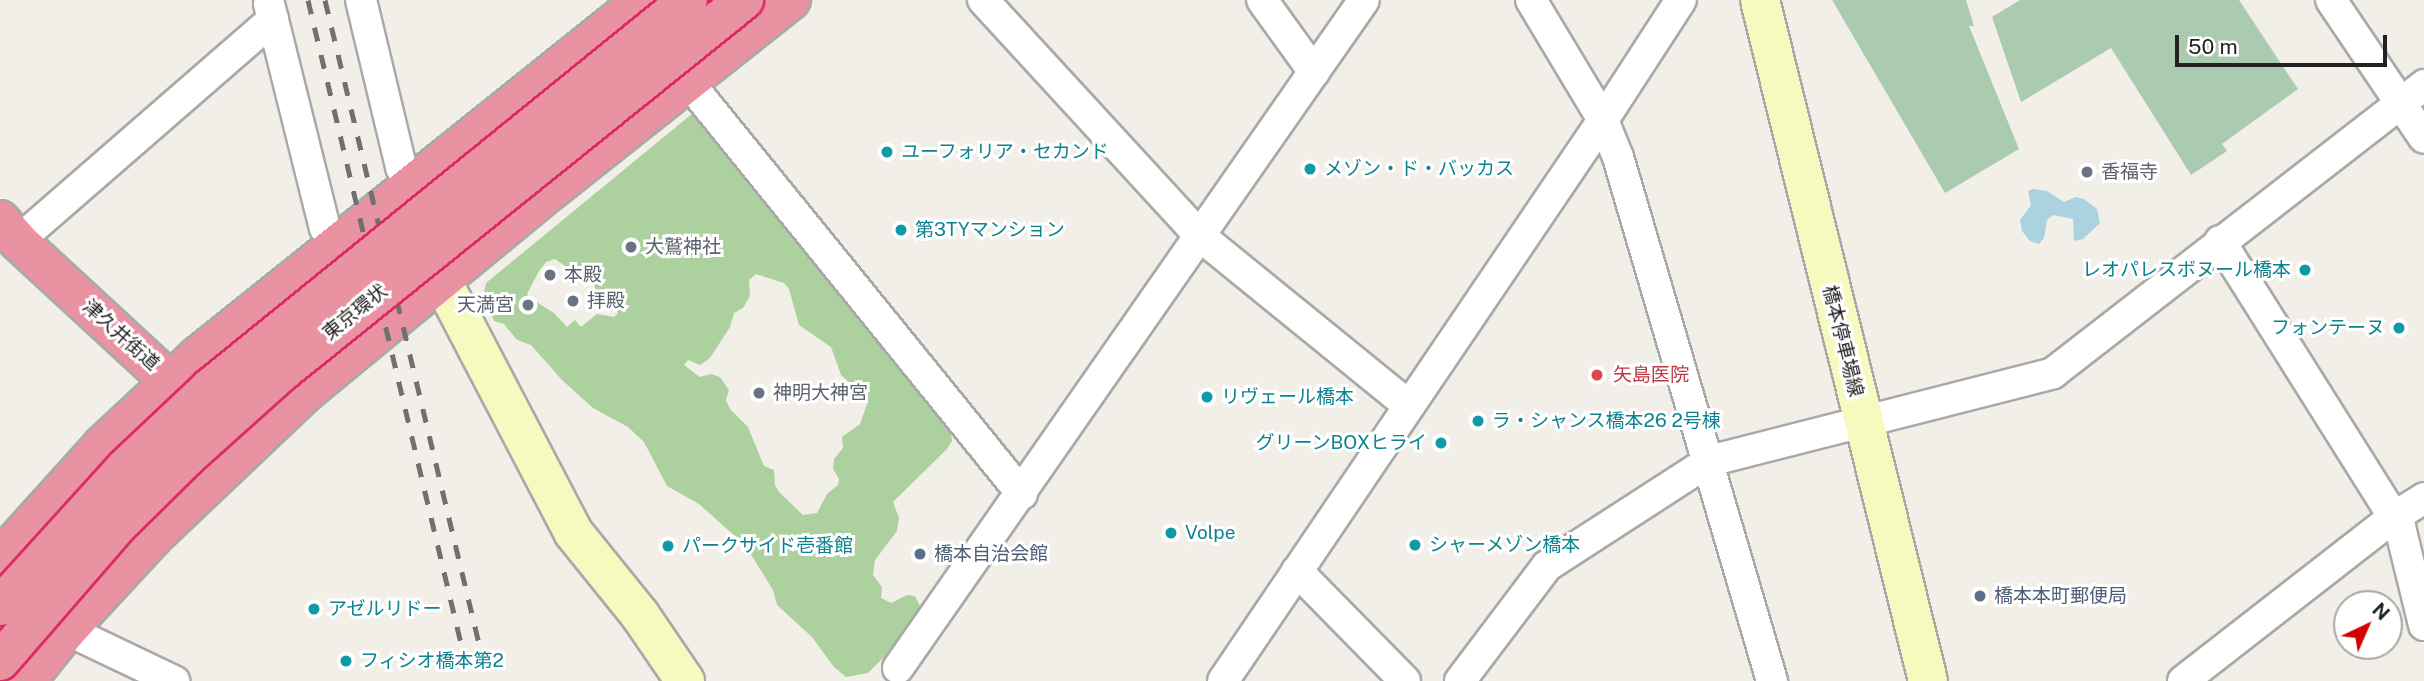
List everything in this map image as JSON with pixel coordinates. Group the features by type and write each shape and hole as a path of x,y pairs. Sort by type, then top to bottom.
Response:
{"highway":[{"name":"東京環状","path":"0,606 102,492 211,387 688,0"},
{"name":"東京環状","path":"0,661 126,517 272,380 744,0"},
{"path":"26,681 67,630 153,537 307,391 551,190 791,0"},
{"path":"0,559 103,445 170,381 634,3"},
{"path":"491,121 513,126 550,172 551,190"},
{"name":"津久井街道","path":"9,231 241,451"}],"main road":[{"name":"橋本停車場線","path":"1760,0 1928,681"},
{"path":"442,281 573,532 640,615 685,681"}],"street":[{"path":"361,0 401,167 410,186"},
{"path":"983,0 1200,236 1409,406"},
{"path":"1262,0 1314,72"},
{"path":"898,668 1022,494 1364,0"},
{"path":"1531,0 1603,120 1618,157 1772,681"},
{"path":"1223,681 1603,120 1681,0"},
{"path":"2331,0 2413,94 2424,138"},
{"path":"9,231 270,9 325,228 335,244"},
{"path":"689,83 1022,494"},
{"path":"1461,681 1547,566 1709,461 2053,373 2413,94"},
{"path":"2220,241 2400,527 2424,625"},
{"path":"2183,681 2394,517 2424,498"},
{"path":"1297,572 1405,681"},
{"path":"67,630 174,681"}],"green space":[{"path":"1832,0 1966,0 1974,26 1969,26 2019,149 1945,193"},
{"path":"2020,0 2239,0 2298,89 2222,144 2227,151 2191,175 2111,48 2021,102 1992,17"},
{"name":"神明大神宮","path":"703,110 946,417 951,433 952,441 947,449 893,502 899,518 897,531 875,560 873,575 882,587 881,598 891,603 907,595 915,596 921,608 910,631 868,673 846,677 834,667 812,637 777,605 773,590 745,545 699,504 667,486 644,442 628,427 593,408 562,380 531,345 517,340 504,324 494,321 483,297 486,283 693,113","holes":["555,259 575,273 592,279 599,300 614,306 618,313 614,317 597,314 581,327 575,320 567,327 554,313 530,298 527,294 539,271 546,262","756,274 784,283 789,289 799,325 831,347 841,375 868,401 860,424 842,437 843,448 834,459 833,469 839,479 838,485 827,494 817,513 803,515 779,492 775,485 774,470 764,466 748,427 730,409 726,400 729,390 720,377 711,374 700,377 684,365 688,360 700,365 710,358 730,327 734,313 743,308 750,296 749,280"]}],"water":[{"path":"2028,191 2047,191 2064,202 2076,197 2084,199 2097,209 2100,223 2083,239 2074,241 2073,219 2053,215 2047,220 2044,238 2039,244 2030,241 2022,231 2020,220 2031,205"}],"railway":[{"path":"308,0 470,681"},
{"path":"325,0 488,681"}],"place":[{"name":"ユーフォリア・セカンド","path":"887,152"},
{"name":"メゾン・ド・バッカス","path":"1310,169"},
{"name":"香福寺","path":"2087,172"},
{"name":"第3TYマンション","path":"901,230"},
{"name":"大鷲神社","path":"631,247"},
{"name":"レオパレスボヌール橋本","path":"2305,270"},
{"name":"本殿","path":"550,275"},
{"name":"拝殿","path":"573,301"},
{"name":"天満宮","path":"528,305"},
{"name":"フォンテーヌ","path":"2399,328"},
{"name":"矢島医院","path":"1597,375"},
{"name":"神明大神宮","path":"759,393"},
{"name":"リヴェール橋本","path":"1207,397"},
{"name":"ラ・シャンス橋本26 2号棟","path":"1478,421"},
{"name":"グリーンBOXヒライ","path":"1441,443"},
{"name":"Volpe","path":"1171,533"},
{"name":"シャーメゾン橋本","path":"1415,545"},
{"name":"パークサイド壱番館","path":"668,546"},
{"name":"橋本自治会館","path":"920,554"},
{"name":"橋本本町郵便局","path":"1980,596"},
{"name":"アゼルリドー","path":"314,609"},
{"name":"フィシオ橋本第2","path":"346,661"}]}
